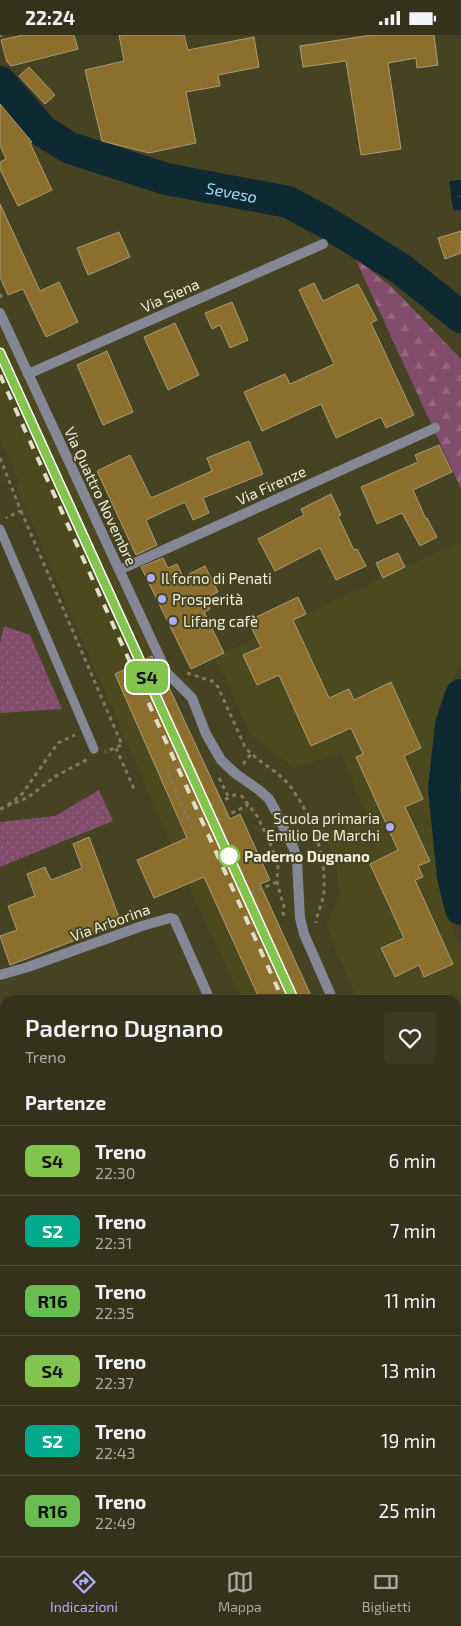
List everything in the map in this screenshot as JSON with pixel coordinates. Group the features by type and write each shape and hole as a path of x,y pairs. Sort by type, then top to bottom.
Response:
{"street":[{"name":"Via Siena","path":"28,374 323,244"},
{"name":"Via Quattro Novembre","path":"0,313 167,673 192,698 211,746 221,760 269,799 276,810 296,855 300,918 304,934 331,995"},
{"name":"Via Firenze","path":"119,570 436,428"},
{"name":"Via Arborina","path":"0,975 170,918 174,919 208,995"}],"lane":[{"path":"0,529 96,754"}],"path":[{"path":"0,458 122,745 96,754 1,810"},
{"path":"0,520 22,511"},
{"path":"180,670 212,681 218,687 245,747 251,754 273,769 289,785 301,805 313,828 324,870 324,890 316,930"},
{"path":"1,810 22,794 58,743 74,736"},
{"path":"116,748 134,789"},
{"path":"168,773 187,817"},
{"path":"210,805 239,793 248,805 256,816 278,865 277,882 283,904"},
{"path":"217,820 248,805"},
{"path":"179,821 193,814"},
{"path":"251,893 277,882"}],"shaded area":[{"path":"0,325 230,819 240,814 270,880 260,884 311,995 240,995 192,893 16,486 20,484 0,438"},
{"name":"Scuola primaria Emilio De Marchi","path":"461,541 461,661 444,694 435,730 432,789 435,849 453,933 461,946 461,995 355,995 326,927 340,895 336,863 324,835 368,818 341,754 294,767 253,738 215,657"}],"green space":[{"path":"355,258 393,288 461,359 461,489"},
{"path":"4,626 30,635 62,709 0,713 0,643"},
{"path":"99,790 113,821 0,867 0,822 55,816"}],"water":[{"path":"461,180 461,210 453,211 449,181"}],"building":[{"path":"23,35 74,35 78,49 11,66 7,62 1,40"},
{"path":"119,35 184,35 188,50 254,37 259,67 218,75 220,86 186,92 196,143 149,153 102,141 85,70 124,61"},
{"path":"372,35 434,35 438,65 417,68 416,58 388,63 401,149 361,155 346,61 303,67 300,46"},
{"path":"29,67 55,95 45,104 19,76"},
{"path":"0,104 32,142 30,143 52,190 18,206 0,169 0,162 6,159 0,145"},
{"path":"0,204 40,291 59,282 78,322 46,337 23,289 8,295 0,277"},
{"path":"461,231 461,253 445,259 438,238"},
{"path":"119,232 130,257 88,275 77,248"},
{"path":"314,283 323,301 358,284 377,320 371,323 414,415 386,428 381,417 336,438 321,404 262,431 244,392 285,374 290,384 334,364 299,290"},
{"path":"232,302 248,340 230,348 220,325 212,329 205,313"},
{"path":"175,323 199,375 168,390 144,337"},
{"path":"107,351 133,412 103,425 77,365"},
{"path":"249,441 263,474 203,498 209,513 193,520 185,502 146,520 157,545 136,555 97,471 130,455 151,498 212,471 207,458"},
{"path":"439,445 452,472 413,490 426,519 437,537 420,546 402,513 377,524 361,487 418,462 415,455"},
{"path":"331,494 341,515 338,516 354,550 357,549 366,566 336,580 320,548 275,571 258,539 304,515 301,509"},
{"path":"398,553 405,567 383,578 376,563"},
{"path":"163,558 168,568 177,564 183,577 205,566 218,592 205,598 210,609 204,612 224,653 191,669 141,567"},
{"path":"298,597 306,614 293,620 329,698 349,689 354,700 391,682 421,748 404,756 423,799 405,807 430,861 418,866 423,877 415,880 453,964 424,977 419,965 395,977 381,948 404,938 370,864 398,850 356,757 363,754 351,728 311,746 279,675 257,685 243,655 261,647 248,621"},
{"path":"152,656 161,676 167,683 230,819 240,814 270,880 260,884 311,995 258,995 204,877 154,898 137,860 187,838 115,674"},
{"path":"89,837 121,923 10,965 0,936 17,930 8,906 35,896 27,874 45,867 51,880 82,868 73,844"}],"waterway":[{"name":"Seveso","path":"0,82 44,132 70,148 166,179 288,202 329,224 401,269 461,317"},
{"name":"Seveso","path":"461,695 451,725 444,788 453,877 461,909"}],"railway":[{"path":"0,353 292,995"},
{"path":"0,375 281,995"}],"train":[{"name":"S4","path":"0,353 292,995"}],"place":[{"name":"Il forno di Penati","path":"151,578"},
{"name":"Prosperità","path":"162,599"},
{"name":"Lifang cafè","path":"173,621"},
{"name":"Scuola primaria Emilio De Marchi","path":"390,827"},
{"name":"Paderno Dugnano","path":"229,856"}]}
